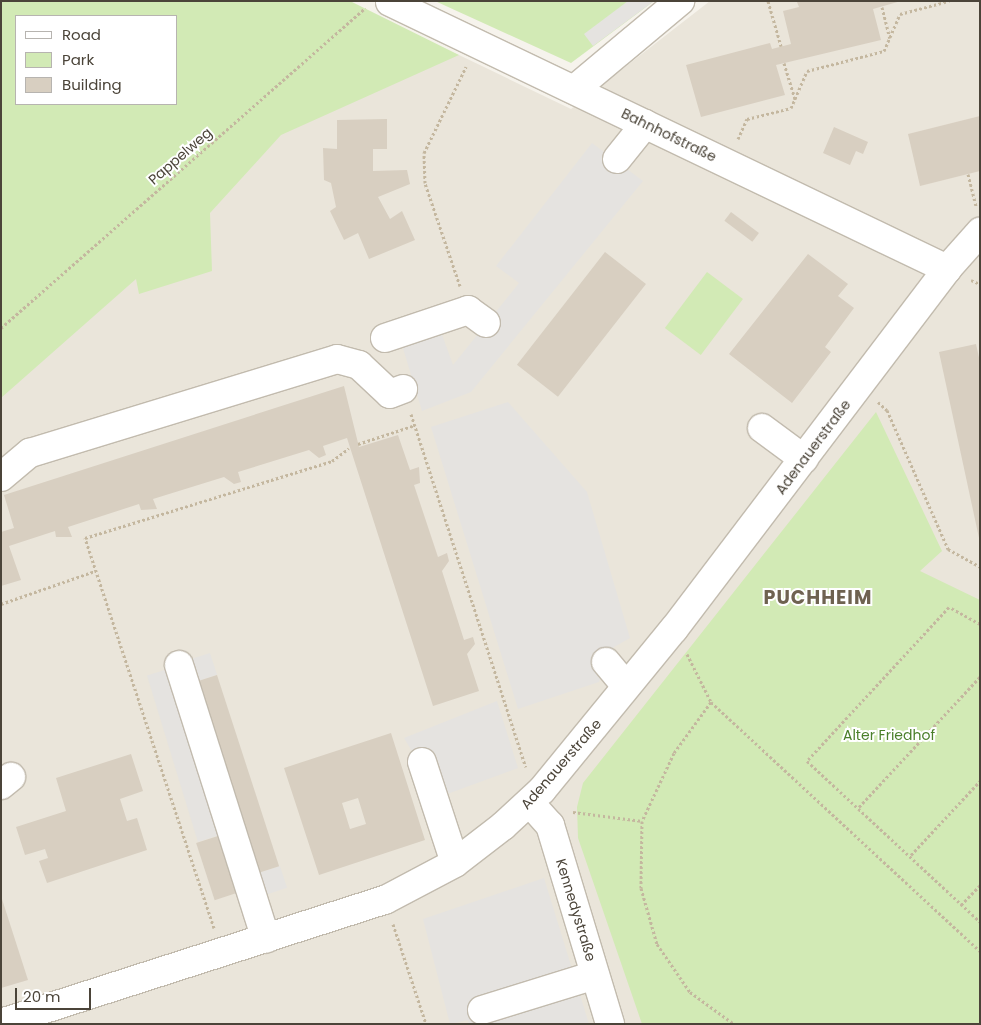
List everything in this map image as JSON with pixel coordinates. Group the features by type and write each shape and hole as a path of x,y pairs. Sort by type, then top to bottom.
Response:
{"street":[{"path":"576,88 680,1"},
{"name":"Bahnhofstraße","path":"382,2 576,88 645,124 947,269"},
{"path":"617,159 645,124"},
{"name":"Adenauerstraße","path":"1,1023 385,900 455,863 536,796 674,629 947,269 980,232"},
{"path":"385,338 477,316"},
{"path":"1,477 30,454 337,359 359,365 390,394 403,389"},
{"path":"762,428 804,459"},
{"path":"606,662 626,686"},
{"path":"179,664 266,938"},
{"path":"422,762 455,863"},
{"name":"Kennedystraße","path":"536,796 550,826 610,1024"},
{"path":"482,1010 595,975"}],"path":[{"path":"768,1 781,46"},
{"path":"729,163 746,119 791,108 807,71 884,52 900,14 949,1"},
{"name":"Pappelweg","path":"1,328 382,2"},
{"path":"882,7 890,38"},
{"path":"477,43 424,153 425,183 477,316"},
{"path":"784,63 795,100"},
{"path":"968,174 975,201"},
{"path":"860,385 887,410 948,549 980,567"},
{"path":"403,389 536,796"},
{"path":"358,444 415,425"},
{"path":"1,604 95,571"},
{"path":"980,624 948,607 807,761 911,855 980,922"},
{"path":"674,629 711,702 980,951"},
{"path":"859,807 980,677"},
{"path":"711,702 674,753 642,822 640,888 656,944 690,992 734,1024"},
{"path":"911,855 980,780"},
{"path":"550,826 561,810 642,822"},
{"path":"961,905 980,885"},
{"path":"385,900 426,1024"}],"shaded area":[{"path":"628,1 654,1 593,46 584,34"},
{"path":"710,1 980,1 980,1024 1,1024 1,337 372,22 459,55 571,109"},
{"path":"592,143 643,181 471,392 422,411 402,345 441,332 453,365 519,283 496,266"},
{"path":"508,402 587,492 630,638 609,650 599,682 518,709 431,427"},
{"path":"210,653 217,675 195,682 188,660"},
{"path":"168,669 219,835 198,842 147,675"},
{"path":"497,701 518,768 439,797 404,738"},
{"path":"280,866 287,888 265,895 258,873"},
{"path":"544,878 589,1024 469,1024 468,1020 450,1024 423,919"}],"green space":[{"path":"1,1 350,1 459,55 281,135 210,213 212,271 139,294 136,279 1,398"},
{"path":"435,1 654,1 571,63"},
{"path":"707,272 743,299 701,355 665,328"},
{"name":"Alter Friedhof","path":"876,412 942,551 920,571 980,600 980,1024 642,1024 578,838 577,807 583,783"}],"building":[{"path":"901,1 873,9 881,40 776,65 785,95 701,117 686,65 770,43 772,49 791,44 783,11 799,7 797,2"},
{"path":"980,116 980,171 920,186 908,134"},
{"path":"387,119 387,149 373,149 373,171 407,170 410,184 378,197 390,219 402,211 415,240 369,259 358,233 344,240 330,211 336,207 331,183 324,180 323,148 337,149 337,120"},
{"path":"834,127 868,142 863,154 856,151 850,165 823,153"},
{"path":"731,212 759,233 752,242 724,221"},
{"path":"605,252 646,284 558,397 517,365"},
{"path":"808,254 848,284 838,296 854,308 825,347 831,352 792,403 729,354"},
{"path":"976,344 980,362 979,538 939,352"},
{"path":"344,386 359,447 398,435 410,470 419,467 420,483 414,485 438,557 447,553 449,561 442,571 464,640 473,637 475,644 467,654 479,691 433,706 347,438 323,446 326,455 319,458 309,450 238,472 241,482 234,484 224,477 153,499 157,509 141,510 139,504 68,527 72,537 56,537 55,531 9,546 21,580 1,586 1,532 14,528 4,495"},
{"path":"217,675 279,866 257,873 195,682"},
{"path":"391,733 425,840 319,875 284,768","holes":["358,798 366,824 350,829 342,803"]},
{"path":"131,754 143,791 120,799 127,821 137,818 147,850 47,883 39,861 48,858 45,849 25,855 16,827 66,811 56,778"},
{"path":"218,836 237,893 215,900 196,843"},
{"path":"1,896 28,980 1,988"}],"district":[{"name":"PUCHHEIM","path":"818,598"}]}
